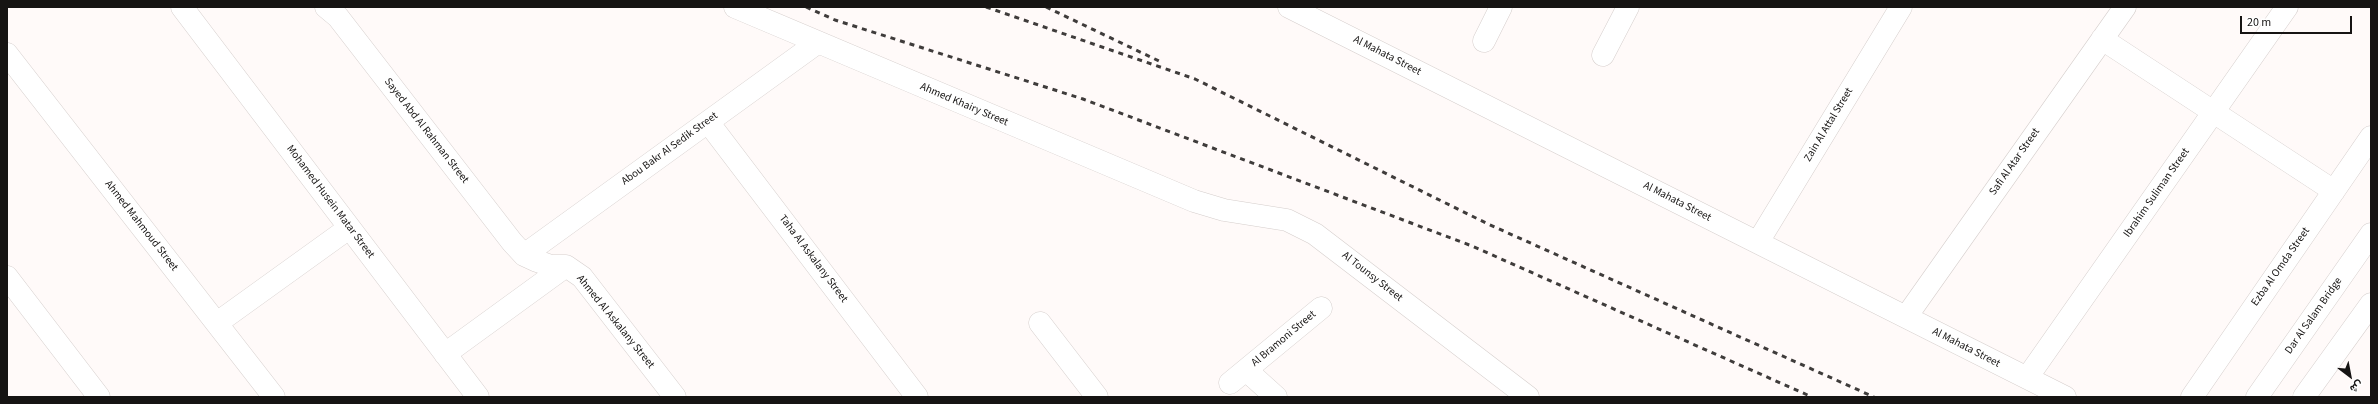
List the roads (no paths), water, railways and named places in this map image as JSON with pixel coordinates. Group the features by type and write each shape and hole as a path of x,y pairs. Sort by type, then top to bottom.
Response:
{"street":[{"name":"Mohamed Husein Matar Street","path":"182,7 478,397"},
{"name":"Sayed Abd Al Rahman Street","path":"326,7 338,17 512,242 524,255"},
{"name":"Ahmed Khairy Street","path":"735,7 1194,202"},
{"name":"Al Mahata Street","path":"1289,7 2065,397"},
{"path":"1484,41 1501,7"},
{"path":"1603,55 1628,7"},
{"name":"Zain Al Attal Street","path":"1758,242 1901,7"},
{"name":"Safi Al Atar Street","path":"1906,317 2125,7"},
{"name":"Ibrahim Suliman Street","path":"2027,378 2287,7"},
{"path":"2102,39 2334,191"},
{"name":"Abou Bakr Al Sedik Street","path":"524,255 817,43"},
{"name":"Ahmed Mahmoud Street","path":"7,54 274,397"},
{"name":"Taha Al Askalany Street","path":"708,122 917,397"},
{"name":"Ezba Al Omda Street","path":"2192,397 2371,138"},
{"name":"Al Tounsy Street","path":"1194,202 1224,210 1287,220 1315,234 1528,397"},
{"path":"217,323 349,228"},
{"name":"Dar Al Salam Bridge","path":"2257,397 2371,234"},
{"name":"Ahmed Al Askalany Street","path":"524,255 551,266 566,266 582,277 674,397"},
{"path":"445,354 566,266"},
{"path":"7,277 99,397"},
{"path":"2304,397 2371,304"},
{"name":"Al Bramoni Street","path":"1276,397 1238,377 1321,308"},
{"path":"1040,323 1097,397"}],"railway":[{"path":"806,7 835,20 1083,99 1472,246 1812,397"},
{"path":"986,7 1195,79 1488,224 1874,397"},
{"path":"1046,7 1159,61"}]}
